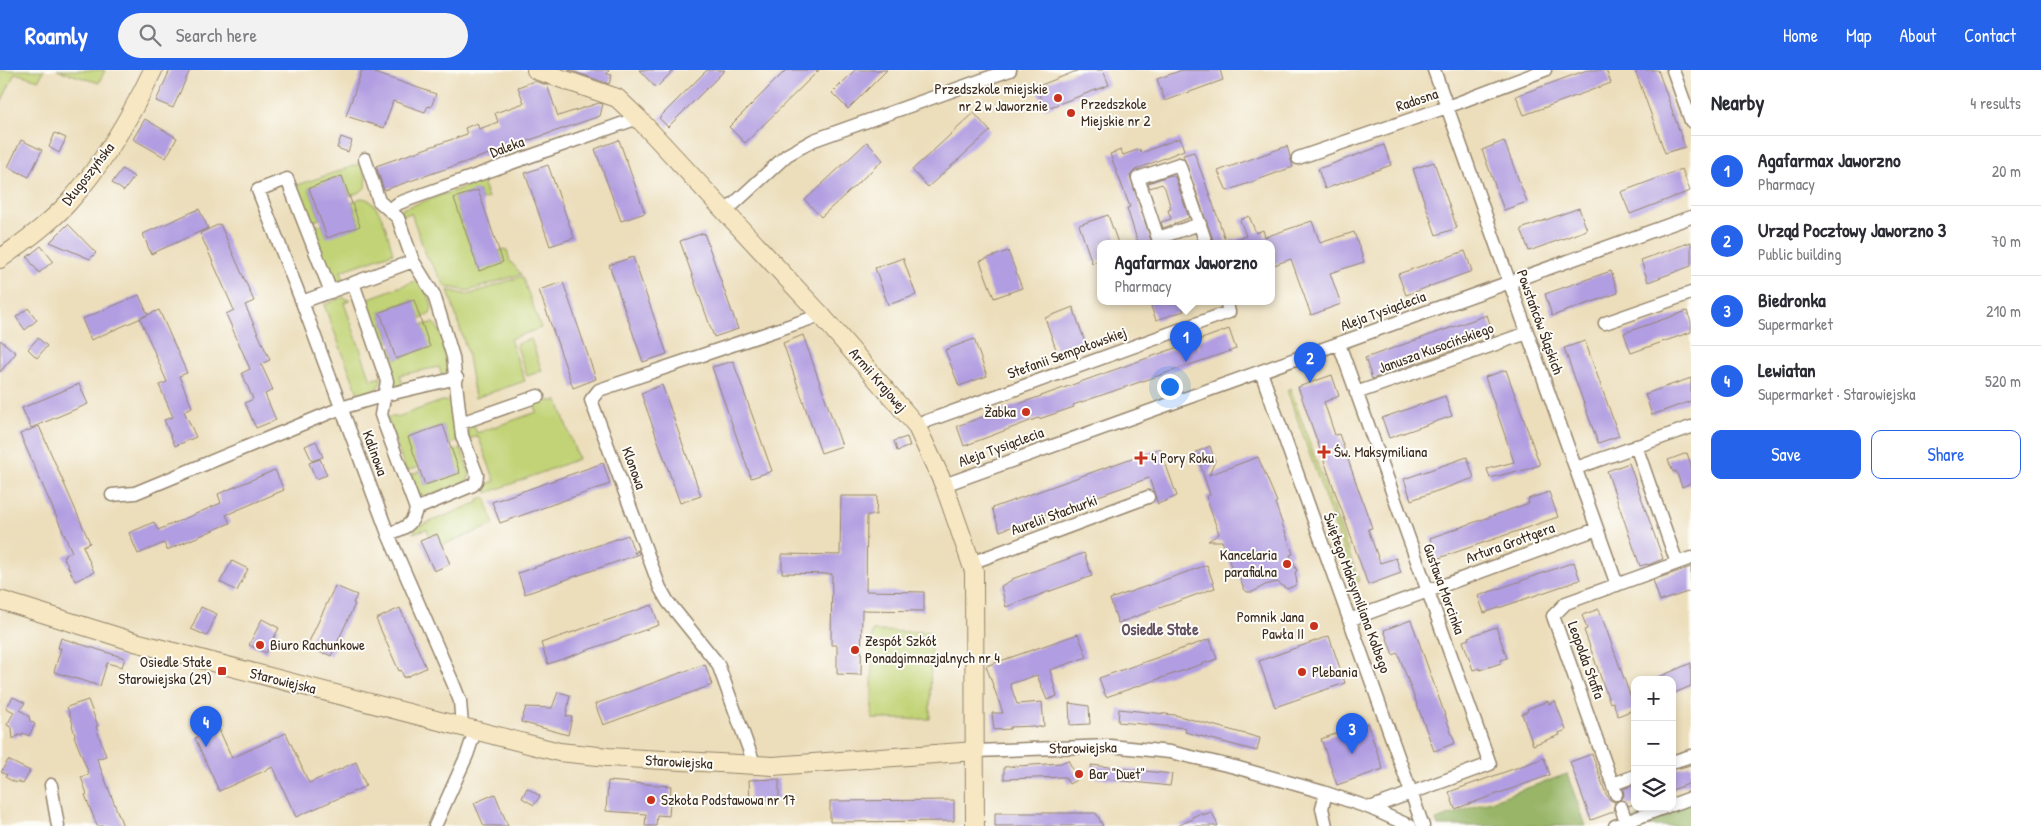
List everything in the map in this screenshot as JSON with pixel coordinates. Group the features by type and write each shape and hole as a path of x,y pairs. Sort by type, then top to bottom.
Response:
{"street":[{"name":"Długoszyńska","path":"0,259 27,239 67,204 106,156 132,113 154,70"},
{"name":"Armii Krajowej","path":"536,70 617,98 638,118 822,315 916,425 944,484 974,571 975,826"},
{"path":"725,212 787,155 814,140 1010,70"},
{"name":"Powstańców Śląskich","path":"1434,70 1617,585"},
{"name":"Radosna","path":"1298,158 1447,107 1546,70"},
{"path":"1673,70 1691,120"},
{"name":"Daleka","path":"389,210 421,195 638,118"},
{"path":"365,159 379,201 398,218 413,261 434,295 453,357 465,443 477,475 473,485 416,509"},
{"path":"1200,224 1158,238 1138,178 1179,164 1200,224 1205,240"},
{"name":"Kalinowa","path":"331,292 287,179 258,190 302,302 388,534 453,683 469,728 466,755 436,826"},
{"name":"Aleja Tysiąclecia","path":"944,484 1691,217"},
{"path":"302,302 413,261"},
{"path":"353,283 387,381 381,415 416,509 414,519 404,529 388,534"},
{"path":"1606,323 1691,292"},
{"name":"Stefanii Sempołowskiej","path":"916,425 1228,306"},
{"name":"Klonowa","path":"755,766 718,664 668,602 660,588 591,400 599,390 822,315"},
{"name":"Janusza Kusocińskiego","path":"1356,393 1527,333"},
{"name":"Gustawa Morcinka","path":"1339,344 1490,764 1411,792"},
{"name":"Świętego Maksymiliana Kolbego","path":"1261,372 1423,826"},
{"path":"112,495 135,493 341,408 385,395 457,378"},
{"path":"461,423 538,396"},
{"path":"1576,468 1691,427"},
{"path":"1636,446 1677,563"},
{"name":"Aurelii Stachurki","path":"971,563 1148,498"},
{"name":"Artura Grottgera","path":"1349,620 1597,529"},
{"path":"1617,585 1691,558"},
{"name":"Leopolda Staffa","path":"1617,585 1566,604 1553,616 1614,789 1631,778"},
{"name":"Starowiejska","path":"0,600 135,642 560,752 773,766 975,751 1110,746 1170,752 1235,767 1326,793 1370,808 1407,825"},
{"path":"1676,761 1691,756"},
{"path":"51,785 58,826"},
{"path":"1370,808 1411,792"},
{"path":"1326,793 1322,808 1326,826"},
{"path":"1676,804 1691,798"},
{"path":"1621,807 1620,824 1655,811"}],"green space":[{"path":"0,70 44,70 39,80 15,73 0,105"},
{"path":"57,70 105,70 99,83"},
{"path":"359,164 362,166 366,182 366,186 362,191 350,196 342,176 309,188 320,219 309,223 297,188 298,185"},
{"path":"482,181 488,198 482,200 478,190 454,198 479,270 503,262 499,251 504,249 507,250 510,261 521,274 468,291 446,287 426,255 411,213 402,216 402,209"},
{"path":"361,198 374,204 379,211 393,253 341,271 344,280 334,282 311,227 322,224 327,237 360,226 352,202"},
{"path":"522,276 541,328 510,339 525,381 475,398 467,351 448,290 468,295"},
{"path":"418,280 432,305 430,314 420,319 413,300 380,312 390,341 380,345 364,300"},
{"path":"343,297 350,301 344,303 371,380 381,377 381,382 377,388 359,396 324,305"},
{"path":"433,323 442,337 449,370 442,376 439,367 400,375 403,385 399,386 393,383 382,350 392,347 396,359 429,347 422,325"},
{"path":"531,339 542,371 527,376 516,344"},
{"path":"1290,388 1359,581 1355,583 1287,390"},
{"path":"442,401 455,402 457,440 450,445 443,425 409,437 419,467 406,471 387,417 397,417"},
{"path":"538,401 558,401 578,459 487,493 484,485 495,481 478,436 469,439 468,429 473,424 477,433 537,412 534,403"},
{"path":"460,449 470,475 467,482 425,496 416,495 407,476 420,471 425,485 459,473 452,451"},
{"path":"485,497 494,525 442,545 437,534 430,537 427,529 413,533 417,527 479,502 478,499"},
{"path":"872,631 931,632 930,719 872,719"},
{"path":"1567,774 1586,826 1438,826 1436,820"},
{"path":"1691,798 1691,826 1615,826 1656,811 1676,811 1676,804"}],"building":[{"path":"170,70 190,70 173,108 156,101"},
{"path":"362,70 376,70 375,73 436,94 431,107 428,106 425,112 393,101 384,128 346,116"},
{"path":"569,70 609,70 607,74 612,75 609,84"},
{"path":"639,70 674,70 656,88"},
{"path":"707,70 725,70 668,127 659,118"},
{"path":"786,70 819,70 745,143 729,127"},
{"path":"855,70 887,70 848,109 832,93"},
{"name":"Przedszkole miejskie nr 2 w Jaworznie","path":"1079,70 1103,70 1109,85 1045,109 1036,87"},
{"path":"1182,70 1220,70 1223,80 1165,101 1157,79"},
{"path":"1587,70 1606,70 1611,83 1524,115 1516,96"},
{"path":"1635,70 1658,70 1685,147 1665,153"},
{"path":"534,81 547,85 558,116 599,103 603,104 600,116 384,190 376,166 467,134 465,128 477,123 479,129 498,122 495,113 524,103 518,87"},
{"path":"974,113 990,131 928,187 912,170"},
{"path":"145,119 177,138 166,158 133,139"},
{"path":"55,133 66,138 59,153 49,147"},
{"path":"341,137 352,141 348,152 337,148"},
{"path":"1180,138 1184,150 1135,170 1130,176 1151,240 1137,240 1127,208 1130,207 1110,154 1121,150 1123,155 1140,149 1141,153"},
{"path":"21,140 42,150 29,177 8,167"},
{"path":"619,140 645,213 621,221 595,149"},
{"path":"1504,141 1527,202 1504,210 1482,150"},
{"path":"867,142 883,160 821,217 805,200"},
{"path":"1384,145 1391,165 1325,189 1318,169"},
{"path":"1287,146 1293,167 1227,191 1218,171"},
{"path":"1194,152 1225,240 1213,240 1183,155"},
{"path":"1434,162 1457,228 1436,235 1413,169"},
{"path":"548,165 574,238 550,246 525,173"},
{"path":"122,169 134,177 124,191 112,183"},
{"path":"1682,169 1690,191 1630,214 1621,192"},
{"path":"1171,175 1175,177 1189,218 1163,228 1161,222 1171,219 1168,210 1171,209 1165,188 1162,184 1150,188 1148,183"},
{"path":"342,176 360,226 327,238 309,188"},
{"path":"478,190 503,262 479,271 454,198"},
{"path":"1579,208 1587,230 1529,251 1521,229"},
{"path":"199,209 208,228 151,254 143,234"},
{"path":"1108,215 1117,240 1097,240 1097,261 1092,263 1079,225"},
{"path":"1249,216 1256,233 1263,230 1265,237 1312,221 1320,243 1354,232 1364,262 1330,273 1341,304 1311,315 1291,259 1275,265 1275,240 1233,240 1246,236 1240,220"},
{"path":"68,224 96,253 90,259 50,242"},
{"path":"220,224 254,301 245,305 270,360 261,364 273,390 265,394 276,420 256,428 245,403 253,399 242,373 250,369 226,314 234,310 200,233"},
{"path":"704,233 738,329 714,337 680,241"},
{"path":"1691,242 1691,266 1648,282 1641,260"},
{"path":"41,246 53,261 39,273 27,257"},
{"path":"1008,251 1022,288 994,298 980,261"},
{"path":"1465,251 1472,271 1406,295 1398,274"},
{"path":"633,257 667,354 643,362 609,265"},
{"path":"903,258 916,295 888,305 875,268"},
{"path":"1611,271 1618,293 1552,316 1545,294"},
{"path":"563,282 596,379 573,388 539,290"},
{"path":"139,295 148,315 91,340 82,319"},
{"path":"414,300 430,347 396,359 380,312"},
{"path":"1150,305 1182,305 1184,311 1156,320"},
{"path":"1073,307 1086,345 1058,355 1045,318"},
{"path":"28,308 37,320 25,330 16,317"},
{"path":"159,310 187,373 179,376 192,407 184,411 196,437 175,446 164,420 173,417 159,385 167,382 140,318"},
{"path":"1687,311 1691,322 1691,332 1631,353 1624,333"},
{"path":"1487,315 1494,336 1372,379 1365,358"},
{"path":"1229,329 1236,349 1073,405 1074,407 1038,418 964,446 957,426 1195,341 1198,350 1199,340"},
{"path":"803,335 842,446 821,453 783,343"},
{"path":"38,338 47,346 37,358 28,349"},
{"path":"974,339 987,376 959,386 945,350"},
{"path":"0,340 16,353 0,372"},
{"path":"1585,341 1619,436 1598,443 1564,348"},
{"path":"733,361 772,471 751,478 712,367"},
{"path":"1506,370 1540,465 1490,478 1487,469 1514,462 1485,377"},
{"path":"1332,375 1339,396 1324,402 1335,435 1339,434 1372,528 1368,529 1380,563 1396,558 1401,573 1368,585 1298,387"},
{"path":"1691,378 1691,401 1652,415 1645,394"},
{"path":"79,384 88,404 31,428 22,408"},
{"path":"662,385 701,496 680,503 641,393"},
{"path":"1445,396 1452,416 1389,438 1382,418"},
{"path":"443,425 460,473 425,485 408,437"},
{"path":"39,426 90,543 83,546 94,572 75,581 63,556 72,552 20,434"},
{"path":"907,437 910,446 897,451 894,441"},
{"path":"316,441 323,457 312,461 305,446"},
{"path":"1210,446 1215,461 1209,475 1258,457 1277,502 1275,503 1293,554 1290,555 1297,571 1295,572 1297,583 1294,586 1287,589 1277,582 1265,585 1253,592 1247,592 1239,577 1235,578 1222,541 1208,541 1219,534 1206,497 1210,495 1196,452"},
{"path":"1160,448 1177,496 1158,504 1149,478 1000,531 992,508"},
{"path":"1687,453 1691,465 1691,483 1682,487 1676,471 1673,472 1668,460"},
{"path":"1467,457 1474,478 1411,500 1404,479"},
{"path":"320,459 327,475 316,479 309,463"},
{"path":"603,463 610,484 500,523 492,502"},
{"path":"1629,463 1663,559 1648,565 1640,566 1607,471"},
{"path":"275,470 284,490 226,515 230,523 167,550 164,543 138,554 129,533 154,522 158,530 221,503 218,494"},
{"path":"1549,492 1558,517 1436,559 1430,538 1529,503 1528,499"},
{"path":"841,496 877,496 876,515 867,515 866,591 924,592 924,611 862,610 861,675 837,674 837,645 831,645 832,574 782,573 782,554 840,555"},
{"path":"437,534 450,564 434,571 420,541"},
{"path":"628,535 635,554 637,550 639,554 525,594 518,573"},
{"path":"1084,553 1092,576 1006,607 1001,586 1012,579"},
{"path":"232,561 248,569 237,591 220,582"},
{"path":"1574,562 1580,580 1484,613 1478,596"},
{"path":"1207,565 1215,588 1118,623 1110,599"},
{"path":"1691,567 1691,591 1660,601 1653,580"},
{"path":"335,586 357,595 353,603 355,604 331,656 307,646"},
{"path":"652,605 659,625 548,664 541,643"},
{"path":"201,607 217,614 207,636 191,629"},
{"path":"400,608 426,668 404,678 401,670 399,671 376,619"},
{"path":"1599,609 1631,698 1631,711 1618,716 1613,702 1610,703 1584,630 1587,629 1582,615"},
{"path":"262,619 279,628 266,653 249,645"},
{"path":"1411,620 1455,743 1434,751 1398,653 1393,655 1384,630"},
{"path":"1496,627 1507,658 1501,660 1501,663 1480,670 1480,668 1473,670 1463,641 1469,639 1468,637"},
{"path":"1078,634 1087,657 1050,670 1057,696 1047,700 1037,675 1010,684 1017,704 1042,702 1044,726 1034,728 1034,726 1010,727 1010,729 994,730 992,713 1003,713 986,666"},
{"name":"Plebania","path":"1329,636 1345,683 1275,707 1259,661"},
{"path":"61,638 125,658 122,667 107,663 100,686 54,672 61,648 58,648"},
{"path":"1210,639 1217,659 1106,697 1099,678"},
{"path":"1691,663 1691,686 1676,692 1676,676 1661,676"},
{"path":"705,664 712,685 603,725 595,704"},
{"path":"558,692 570,695 566,716 572,717 568,735 521,722 526,707 552,708"},
{"path":"13,697 25,703 20,710 29,716 30,721 35,724 29,736 23,733 22,736 19,735 13,739 12,728 7,725 14,712 6,708"},
{"path":"88,700 98,726 96,727 106,756 97,759 123,826 97,826 85,795 87,794 81,777 89,774 74,736 73,724 67,707"},
{"path":"1548,701 1549,704 1555,701 1566,730 1559,733 1560,735 1533,745 1522,714 1528,711 1527,709"},
{"path":"1069,703 1089,706 1090,724 1070,725"},
{"path":"1119,709 1175,715 1260,738 1257,751 1185,732 1186,728 1118,722"},
{"path":"1367,723 1383,769 1337,785 1321,739"},
{"path":"218,727 232,758 286,733 309,783 356,762 366,786 296,817 273,767 219,791 195,738"},
{"path":"1592,754 1606,794 1610,800 1615,802 1613,812 1591,820 1570,762"},
{"path":"1544,758 1550,775 1455,809 1449,792"},
{"path":"8,760 30,771 23,784 17,781 16,783 5,777 7,775 1,772"},
{"path":"1068,760 1078,779 1069,784 1065,777 1004,779 1004,767 1061,763"},
{"path":"1091,765 1172,774 1170,786 1096,778"},
{"path":"1691,765 1691,783 1676,789 1676,769"},
{"path":"779,779 779,800 762,800 762,803 750,804 749,780"},
{"path":"608,781 671,786 669,816 657,815 656,826 645,826 646,814 606,811"},
{"path":"1631,786 1631,805 1629,806 1622,799 1624,795 1623,789"},
{"path":"527,788 540,796 534,805 522,798"},
{"path":"495,794 508,826 484,826 474,803"},
{"path":"954,800 954,821 830,822 830,801"},
{"path":"1212,812 1218,826 1177,826 1201,813 1202,815"},
{"path":"995,813 1096,813 1103,826 995,826"}],"place":[{"name":"Przedszkole miejskie nr 2 w Jaworznie","path":"1058,98"},
{"name":"Przedszkole Miejskie nr 2","path":"1071,113"},
{"name":"Agafarmax Jaworzno","path":"1186,362"},
{"name":"Urząd Pocztowy Jaworzno 3","path":"1310,383"},
{"name":"Żabka","path":"1026,412"},
{"name":"Św. Maksymiliana","path":"1324,452"},
{"name":"4 Pory Roku","path":"1141,458"},
{"name":"Kancelaria parafialna","path":"1287,564"},
{"name":"Pomnik Jana Pawła II","path":"1314,626"},
{"name":"Biuro Rachunkowe","path":"260,645"},
{"name":"Zespół Szkół Ponadgimnazjalnych nr 4","path":"855,650"},
{"name":"Osiedle Stałe Starowiejska (29)","path":"222,671"},
{"name":"Plebania","path":"1302,672"},
{"name":"Lewiatan","path":"206,747"},
{"name":"Biedronka","path":"1352,754"},
{"name":"Bar \"Duet\"","path":"1079,774"},
{"name":"Szkoła Podstawowa nr 17","path":"651,800"}],"district":[{"name":"Osiedle Stałe","path":"1160,629"}]}
